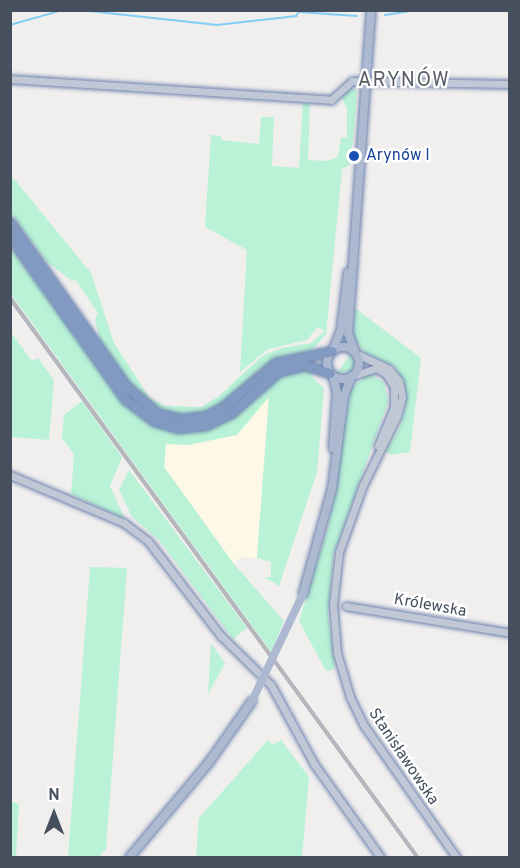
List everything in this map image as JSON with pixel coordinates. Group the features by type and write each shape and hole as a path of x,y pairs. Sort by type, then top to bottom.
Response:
{"highway":[{"path":"10,222 127,387 157,413 181,419 206,416 230,402 272,365 332,351"},
{"path":"10,237 125,399 154,422 178,428 206,425 231,413 279,371 304,365 332,375"}],"main road":[{"path":"129,858 210,761 252,701 303,594 322,532 333,489 344,396 360,367 348,333 371,10"},
{"path":"322,532 335,430 337,392 327,362 342,324 366,82"},
{"path":"332,351 344,347 356,353"},
{"path":"332,375 353,376"}],"street":[{"path":"10,80 331,100 348,82 510,84"},
{"path":"356,353 389,369 401,391 398,416 374,462"},
{"path":"353,376 376,368 386,374 394,390 394,407 374,462"},
{"name":"Stanisławowska","path":"374,462 339,552 333,591 333,629 342,674 363,724 457,858"},
{"path":"10,475 124,523 148,541 221,636 271,685 314,764 381,858"},
{"name":"Królewska","path":"346,606 510,633"}],"shaded area":[{"path":"269,395 257,558 240,557 234,564 164,467 166,444 188,445"}],"green space":[{"path":"350,87 357,91 354,130 350,165 342,169 326,334 310,353 284,356 261,368 234,395 208,412 183,416 161,412 135,391 101,344 95,319 98,313 75,279 72,281 46,261 11,213 10,174 91,273 114,343 149,397 165,406 201,407 218,397 262,356 282,348 311,343 325,331 317,327 307,340 268,349 240,372 247,250 205,227 211,135 221,136 221,140 259,144 261,117 274,117 272,166 299,168 303,103 310,103 308,160 327,161 338,157 341,138 347,137 347,108 342,98"},
{"path":"10,247 125,403 156,426 183,432 220,424 275,377 293,370 311,369 313,378 324,388 317,472 279,586 264,577 271,577 271,562 257,558 269,397 237,435 188,445 166,444 164,467 234,564 284,621 271,652 11,294"},
{"path":"355,308 421,358 410,452 390,455 386,451 401,425 406,404 405,386 395,367 365,353 353,338"},
{"path":"11,332 32,361 38,358 54,380 49,440 12,437 11,452"},
{"path":"351,353 355,363 352,371 337,373"},
{"path":"370,373 384,383 388,402 333,556 328,615 335,669 326,671 299,621 329,524 351,388"},
{"path":"82,401 122,457 110,486 125,519 71,494 74,454 62,438 64,415"},
{"path":"129,470 247,628 233,639 159,540 132,517 119,490"},
{"path":"90,567 127,568 106,849 99,857 68,857"},
{"path":"211,643 225,663 208,694"},
{"path":"268,740 273,745 281,740 309,777 302,857 196,857 199,818"},
{"path":"10,801 19,804 16,857 11,857"}],"waterway":[{"path":"10,25 63,10"},
{"path":"80,10 217,25 296,16 299,12 357,16"},
{"path":"385,15 417,10"}],"railway":[{"path":"10,298 418,858"}],"place":[{"name":"Arynów I","path":"354,156"}],"district":[{"name":"ARYNÓW","path":"404,81"}]}
